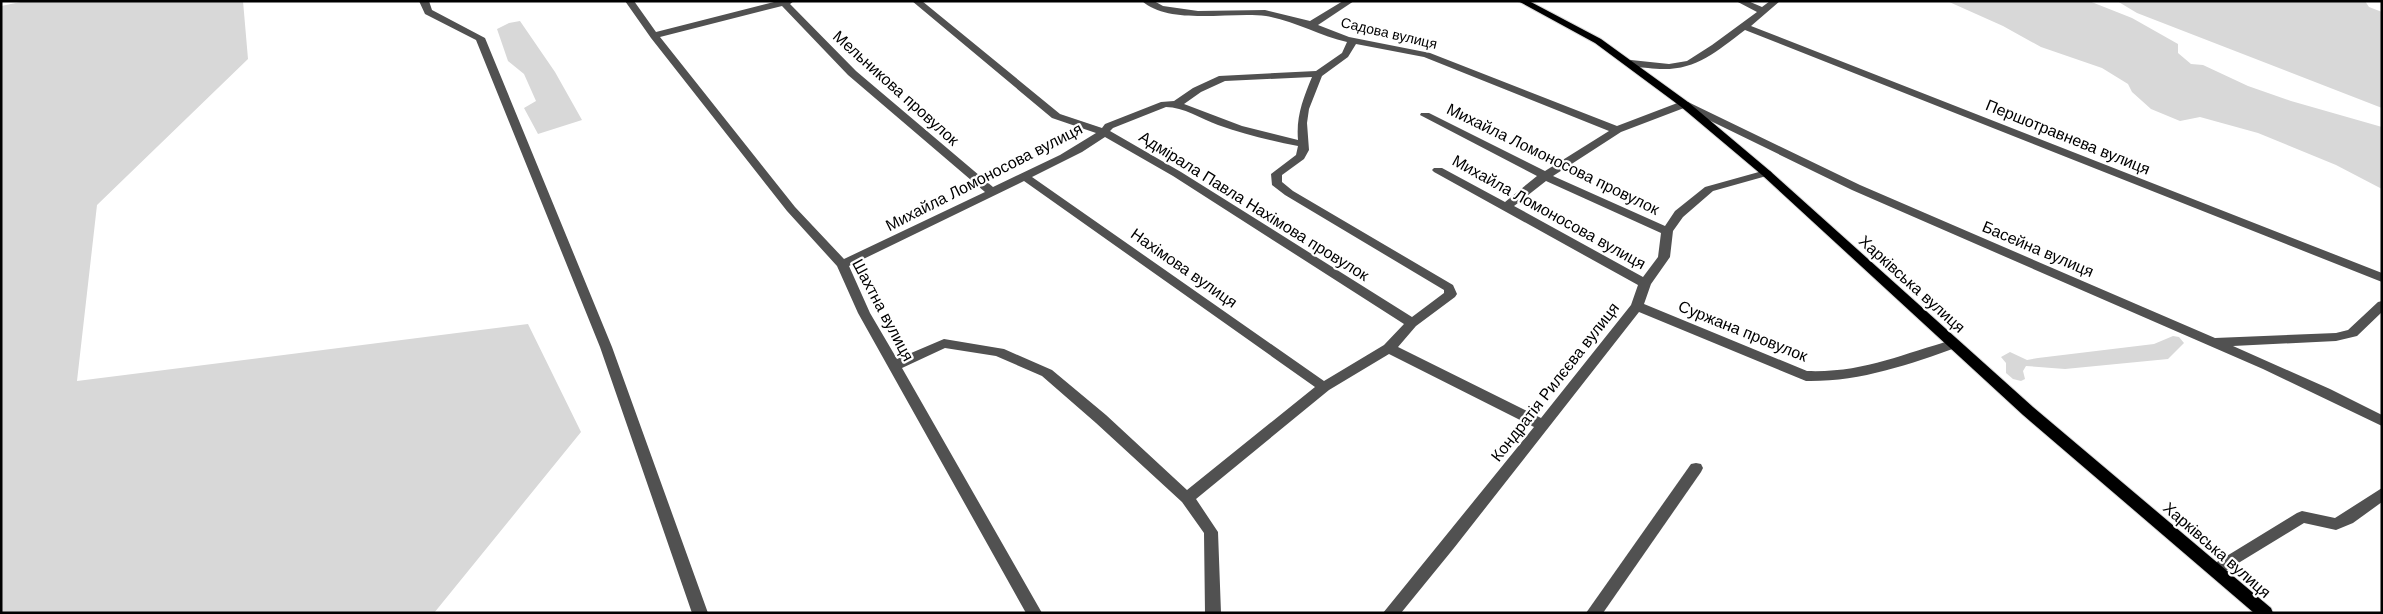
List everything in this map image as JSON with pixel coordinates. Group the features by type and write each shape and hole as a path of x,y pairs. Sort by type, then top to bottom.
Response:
{"main road":[{"name":"Харківська вулиця","path":"1522,1 1566,23 1632,63 1684,104 1766,173 2028,412 2265,613"}],"street":[{"path":"424,1 428,12 480,38 606,346 700,613"},
{"name":"Шахтна вулиця","path":"629,1 654,36 791,210 842,264 864,313 1034,613"},
{"name":"Адмірала Павла Нахімова провулок","path":"916,1 1056,116 1104,132 1225,203 1412,323"},
{"name":"Садова вулиця","path":"1146,1 1161,8 1198,14 1265,13 1310,25 1334,35 1353,40 1428,55 1617,130"},
{"path":"1310,25 1350,1"},
{"path":"1740,1 1763,11"},
{"path":"1632,63 1673,67 1684,66 1776,1"},
{"path":"654,36 787,2"},
{"name":"Мельникова провулок","path":"787,2 852,73 992,192"},
{"name":"Першотравнева вулиця","path":"1743,26 2382,278"},
{"path":"1187,498 1324,387 1389,348 1412,323 1451,294 1449,288 1289,193 1276,183 1277,174 1300,157 1304,150 1302,123 1304,109 1318,74 1344,55 1350,48 1353,40"},
{"name":"Михайла Ломоносова вулиця","path":"842,264 904,237 1076,150 1104,132 1108,126 1170,104 1223,78 1318,74"},
{"path":"1170,104 1213,121 1265,137 1303,144"},
{"path":"1507,206 1545,176 1617,130 1684,104"},
{"name":"Басейна вулиця","path":"1684,104 1882,201 2212,342 2346,402 2382,421"},
{"name":"Михайла Ломоносова провулок","path":"1424,115 1545,176 1667,231"},
{"name":"Михайла Ломоносова вулиця","path":"1438,170 1645,282"},
{"path":"1667,231 1679,214 1710,189 1766,173"},
{"name":"Нахімова вулиця","path":"1024,176 1324,387"},
{"name":"Кондратія Рилєєва вулиця","path":"1391,613 1449,544 1637,306 1645,282 1664,257 1667,231"},
{"name":"Суржана провулок","path":"1637,306 1806,376 1845,375 1914,358 1953,344"},
{"path":"2212,342 2336,337 2352,333 2381,307"},
{"path":"894,366 944,343 999,352 1047,374 1101,419 1187,498 1211,532 1213,613"},
{"path":"1389,348 1543,425"},
{"path":"1594,613 1696,468"},
{"path":"2216,570 2302,517 2336,524 2348,519 2382,494"}],"shaded area":[{"path":"26,1 243,1 248,59 97,205 77,381 528,324 581,432 434,613 1,613 1,6"},
{"path":"1947,1 2089,1 2132,18 2178,44 2178,53 2191,64 2203,65 2248,86 2291,101 2382,127 2382,189 2336,165 2258,133 2200,117 2180,121 2151,109 2132,92 2128,84 2102,68 2041,47 2003,26"},
{"path":"2117,1 2365,1 2369,7 2382,12 2382,108 2137,13"},
{"path":"520,21 555,72 582,120 538,134 524,108 536,101 524,74 508,61 497,29 509,23"},
{"path":"2173,336 2179,337 2184,343 2168,359 2065,369 2026,366 2023,371 2025,379 2021,381 2013,379 2006,373 2006,363 2001,357 2010,352 2027,360 2154,344"}]}
